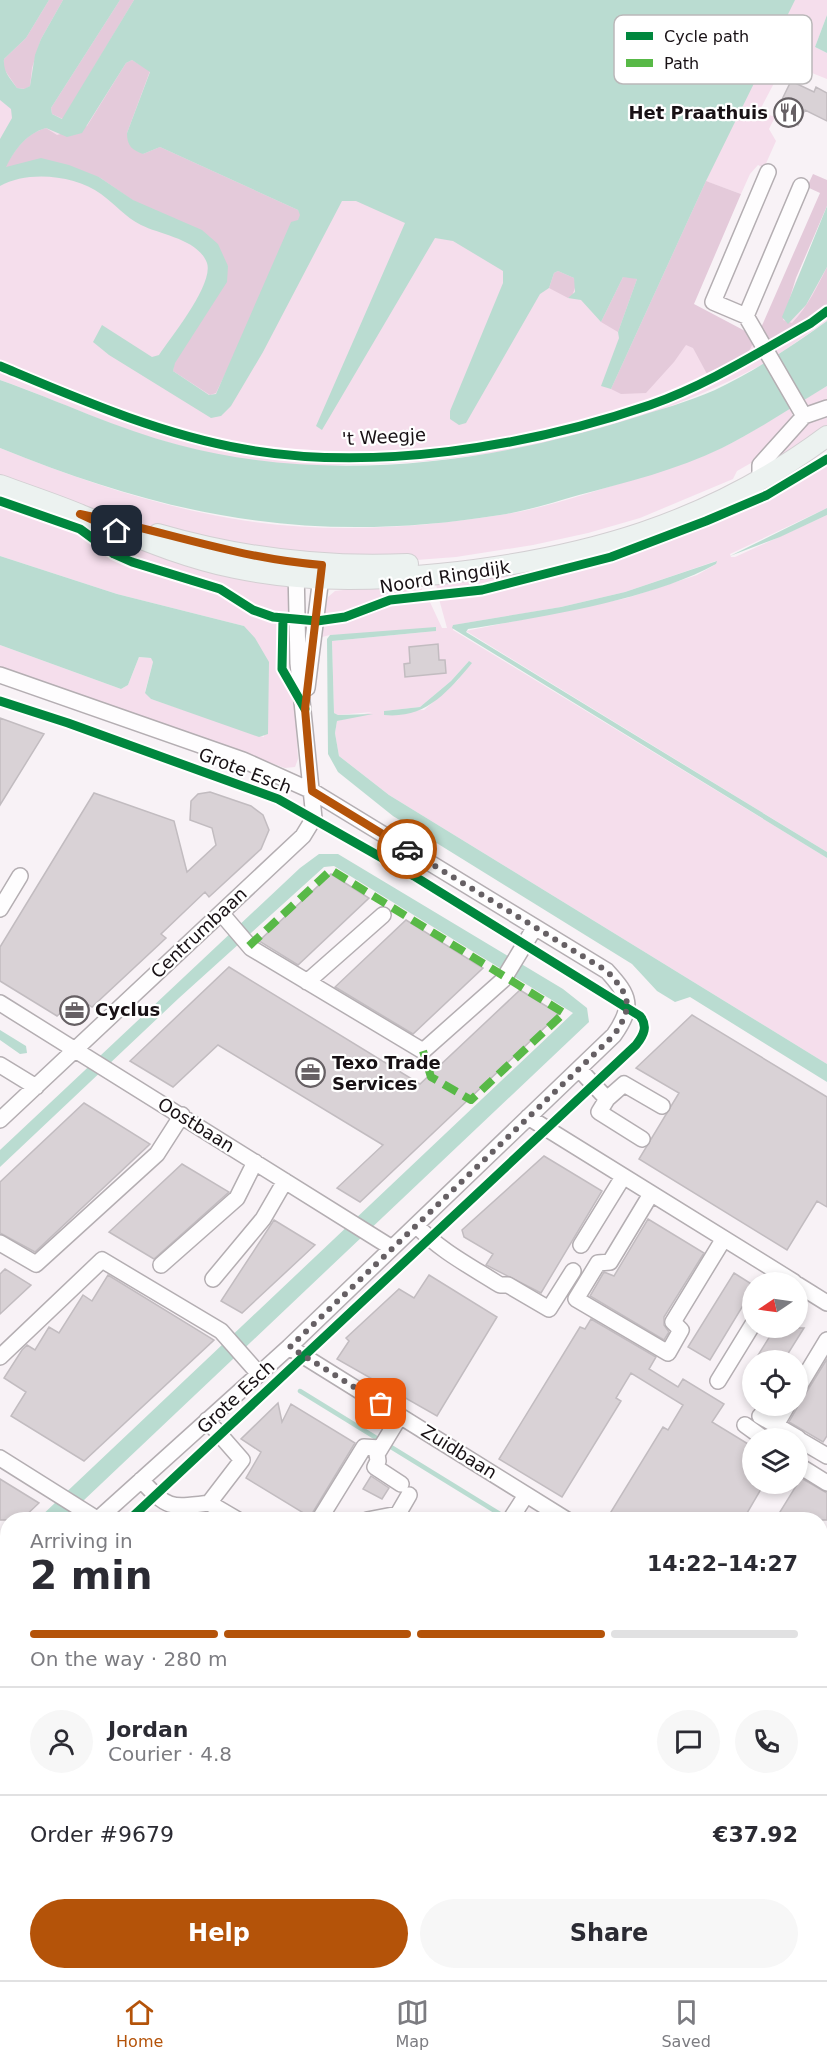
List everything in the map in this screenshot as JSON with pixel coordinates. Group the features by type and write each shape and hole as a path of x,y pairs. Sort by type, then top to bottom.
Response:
{"main road":[{"name":"Noord Ringdijk","path":"0,485 80,514 296,570 322,572 446,562 563,543 643,521 760,479 827,436"}],"street":[{"path":"768,172 713,302 747,316 802,411"},
{"path":"747,316 801,186"},
{"path":"760,479 760,465 802,411 827,408"},
{"name":"Centrumbaan","path":"0,1120 303,836 314,818 305,709 298,663 296,570"},
{"name":"Centrumbaan","path":"305,709 322,572"},
{"name":"Grote Esch","path":"0,675 243,760 312,791 607,971 625,991 627,1017 614,1035 290,1347 105,1512"},
{"path":"0,909 20,876"},
{"path":"220,913 246,943 423,1051 507,974 535,927"},
{"path":"307,982 383,915"},
{"name":"Oostbaan","path":"0,1003 392,1248"},
{"path":"0,1065 36,1086"},
{"path":"579,1068 607,1099"},
{"path":"642,1139 599,1112 607,1099 624,1084 662,1106"},
{"path":"0,1243 36,1264 157,1154 182,1115"},
{"path":"528,1117 773,1272"},
{"path":"161,1265 237,1198 255,1162"},
{"path":"582,1245 623,1177"},
{"path":"213,1279 263,1219 285,1180"},
{"path":"651,1194 610,1262 598,1263 576,1299 668,1353 681,1330 673,1322 723,1240"},
{"path":"416,1225 431,1242 500,1285 508,1285 549,1309 573,1271"},
{"path":"0,1357 102,1260 220,1331 259,1374"},
{"path":"808,1291 827,1303"},
{"path":"718,1381 744,1338"},
{"path":"808,1371 827,1340"},
{"name":"Zuidbaan","path":"290,1347 555,1512"},
{"path":"399,1512 405,1489 375,1467 384,1442 400,1416"},
{"path":"760,1416 781,1428"},
{"path":"776,1425 781,1416"},
{"path":"207,1420 242,1460 209,1503"},
{"path":"745,1425 749,1428"},
{"path":"324,1512 364,1448 384,1442"},
{"path":"808,1445 827,1456"},
{"path":"0,1458 86,1512"},
{"path":"808,1471 827,1483"},
{"path":"141,1480 167,1505 182,1507 209,1503 224,1512"},
{"path":"515,1512 526,1494"}],"shaded area":[{"path":"0,0 827,0 827,15 815,47 827,53 827,79 812,73 812,15 614,15 614,84 774,84 761,108 764,113 775,117 769,129 776,141 764,168 758,165 750,174 741,194 708,182 656,292 749,334 765,363 716,387 666,408 614,425 561,440 508,450 399,463 282,466 217,454 140,434 0,380"},
{"path":"0,0 49,0 26,38 4,59 10,78 17,88 24,89 30,86 35,55 41,39 63,0 120,0 51,108 52,114 62,119 134,0 795,0 788,15 614,15 614,84 754,84 706,181 611,389 601,386 637,279 623,277 601,322 581,300 568,298 575,292 574,278 558,271 554,273 549,288 540,294 466,423 459,425 450,419 450,411 503,283 503,271 453,241 435,238 322,430 316,426 405,223 356,201 342,201 263,352 231,406 221,416 211,418 109,355 93,342 102,325 152,357 159,355 190,310 204,284 207,263 202,255 187,243 135,222 101,194 78,182 37,176 11,181 0,186 0,139 12,118 11,109 0,100","holes":["132,60 150,72 127,133 129,144 143,154 160,147 298,210 300,215 298,220 291,222 216,394 209,395 173,371 175,363 227,282 228,266 218,244 202,230 133,200 99,177 69,165 41,158 6,167 22,143 39,131 46,128 67,137 82,133 126,63"]},
{"path":"49,0 63,0 41,39 32,68 30,86 25,89 17,88 4,69 4,59 26,38"},
{"path":"120,0 134,0 63,119 52,114 51,108"},
{"path":"827,15 827,53 815,47"},
{"path":"132,60 150,71 127,133 143,154 160,147 298,210 301,215 216,393 210,395 173,371 174,363 228,266 99,177 5,167 22,143 32,134 46,128 57,135 87,126 126,63"},
{"path":"813,174 827,180 827,206 796,278 783,320 792,323 798,317 827,267 827,307 811,320 769,342 760,330 820,193 807,187"},
{"path":"706,181 741,194 694,304 747,332 753,342 741,359 707,374 693,348 686,345 646,393 621,394 611,389"},
{"path":"827,206 827,267 806,305 788,324 782,317"},
{"path":"827,210 827,321 776,356 771,339"},
{"path":"558,271 574,278 576,285 572,296 568,298 549,288 554,273"},
{"path":"623,277 637,279 618,332 601,322"},
{"path":"827,321 827,386 762,426 705,456 670,469 500,515 432,524 368,527 306,525 245,519 185,508 125,492 0,448 0,380 156,438 235,457 291,464 348,466 406,464 463,457 519,448 575,435 694,398 730,383 787,349"},
{"path":"827,386 827,403 808,407 803,400"},
{"path":"792,407 792,421 758,459 737,471 733,479 640,518 588,533 533,545 456,557 403,561 330,562 197,540 96,511 0,475 0,448 113,489 229,518 330,528 433,524 532,509 675,466 730,443"},
{"path":"827,414 827,427 773,460 809,421"},
{"path":"827,464 827,508 730,554 731,557 735,557 827,515 827,852 466,631 627,598 697,575 716,564 716,561 625,592 561,607 454,625 453,630 827,858 827,1064 389,795 339,756 335,733 337,721 372,712 338,715 334,713 332,641 436,631 330,635 318,638 319,624 345,621 390,604 429,600 442,628 447,628 439,599 541,581 591,567 688,533 782,489","holes":["469,661 458,680 424,710 384,711 420,707 451,681"]},
{"path":"0,507 79,532 119,559 217,592 255,616 278,621 279,666 294,690 298,759 295,767 285,768 0,668 0,645 121,689 128,685 139,657 152,658 145,692 151,699 264,737 244,626 117,594 0,556"},
{"path":"827,508 827,515 780,537 730,556"},
{"path":"70,519 285,585 290,590 291,615 258,608 221,586 201,578 130,558"},
{"path":"644,538 542,571 437,592 436,580"},
{"path":"0,556 117,594 244,626 255,638 269,662 268,734 259,737 151,699 145,693 153,662 151,658 139,657 128,685 121,689 0,645"},
{"path":"717,561 716,564 689,577 660,588 595,606 468,629 466,632 827,852 827,858 452,628 453,625 561,607 625,592"},
{"path":"417,581 424,593 388,597 341,614 323,616 328,597 335,591"},
{"path":"287,623 291,624 293,680 284,663"},
{"path":"436,627 436,631 332,641 334,713 338,715 373,714 337,721 335,733 339,756 389,795 827,1064 827,1082 690,997 675,1002 657,991 632,964 393,816 338,772 328,754 327,639 330,635"},
{"path":"469,661 472,663 463,674 434,702 412,713 384,715 384,711 420,707 451,681"},
{"path":"319,854 338,854 563,989 587,1008 589,1022 71,1512 45,1512 573,1013 334,866 324,867 179,998 0,1167 0,1150 300,868"},
{"path":"0,1030 26,1046 27,1053 20,1054 0,1040"}],"building":[{"path":"790,84 797,84 814,92 816,87 827,93 827,121 805,110 798,125 775,114"},
{"path":"438,644 439,660 445,660 446,673 405,677 404,664 410,663 409,647"},
{"path":"0,718 44,734 0,805"},
{"path":"210,792 251,806 263,815 269,830 261,849 209,897 205,892 161,934 166,938 92,1007 86,1003 72,1017 65,1009 57,1016 0,981 0,947 94,793 174,821 187,872 216,845 212,828 190,820 191,801 198,794"},
{"path":"331,874 369,898 298,965 259,941"},
{"path":"406,920 483,968 413,1034 335,987"},
{"path":"229,967 420,1084 520,990 559,1014 360,1202 337,1188 383,1145 218,1045 173,1087 130,1061"},
{"path":"692,1015 827,1097 827,1207 817,1201 787,1250 639,1159 679,1093 636,1068"},
{"path":"84,1103 150,1144 35,1252 0,1233 0,1182"},
{"path":"544,1156 602,1191 541,1293 486,1265 493,1254 464,1237 462,1230"},
{"path":"182,1164 229,1192 154,1259 109,1232"},
{"path":"648,1219 704,1253 664,1317 664,1325 669,1332 664,1340 590,1296 604,1272 614,1276"},
{"path":"274,1220 315,1245 242,1313 221,1301"},
{"path":"5,1269 31,1285 0,1314 0,1274"},
{"path":"734,1273 742,1278 742,1307 710,1360 688,1347"},
{"path":"108,1275 214,1340 84,1461 11,1416 26,1392 4,1378 27,1345 35,1350 49,1327 59,1333 83,1295 92,1301"},
{"path":"429,1275 497,1317 437,1416 337,1359 349,1341 346,1338 399,1289 414,1298"},
{"path":"591,1319 656,1357 649,1369 678,1387 683,1379 724,1404 712,1422 742,1440 742,1494 758,1494 748,1512 611,1512 663,1427 668,1430 683,1405 631,1373 616,1398 621,1401 562,1497 499,1459 580,1327 585,1329"},
{"path":"769,1338 798,1338 790,1350 761,1350"},
{"path":"827,1359 827,1436 823,1442 808,1433 808,1428 799,1428 789,1422 792,1416 808,1416 808,1390"},
{"path":"278,1403 282,1422 291,1404 355,1443 313,1512 302,1512 246,1478 261,1452 241,1439"},
{"path":"371,1476 389,1488 382,1499 363,1489"},
{"path":"0,1479 39,1503 29,1512 0,1512"},
{"path":"808,1482 827,1493 827,1512 780,1512 791,1494 808,1494"}],"waterway":[{"path":"300,1391 497,1512"}],"marked path":[{"path":"249,946 331,870 564,1013 471,1100 431,1077 423,1051"}],"cycle path":[{"name":"'t Weegje","path":"0,366 150,425 212,442 244,449 293,455 345,458 397,456 449,451 553,433 650,405 692,388 732,367 811,323 827,311"},
{"path":"0,501 80,529 114,554 132,562 220,589 253,610 273,617 317,621 345,617 390,600 482,590 611,557 767,495 827,459"},
{"path":"283,618 282,669 305,709"},
{"path":"0,701 68,723 278,799 414,876 640,1016 644,1023 643,1034 636,1045 138,1512"}],"way so far":[{"path":"381,1404 290,1347 614,1035 627,1017 625,991 607,971 407,849"}],"place":[{"name":"Het Praathuis","path":"789,113"},
{"name":"Cyclus","path":"74,1010"},
{"name":"Texo Trade Services","path":"311,1073"}],"route":[{"path":"117,531 80,514 215,548 275,560 322,565 305,709 312,791 407,849"}]}
